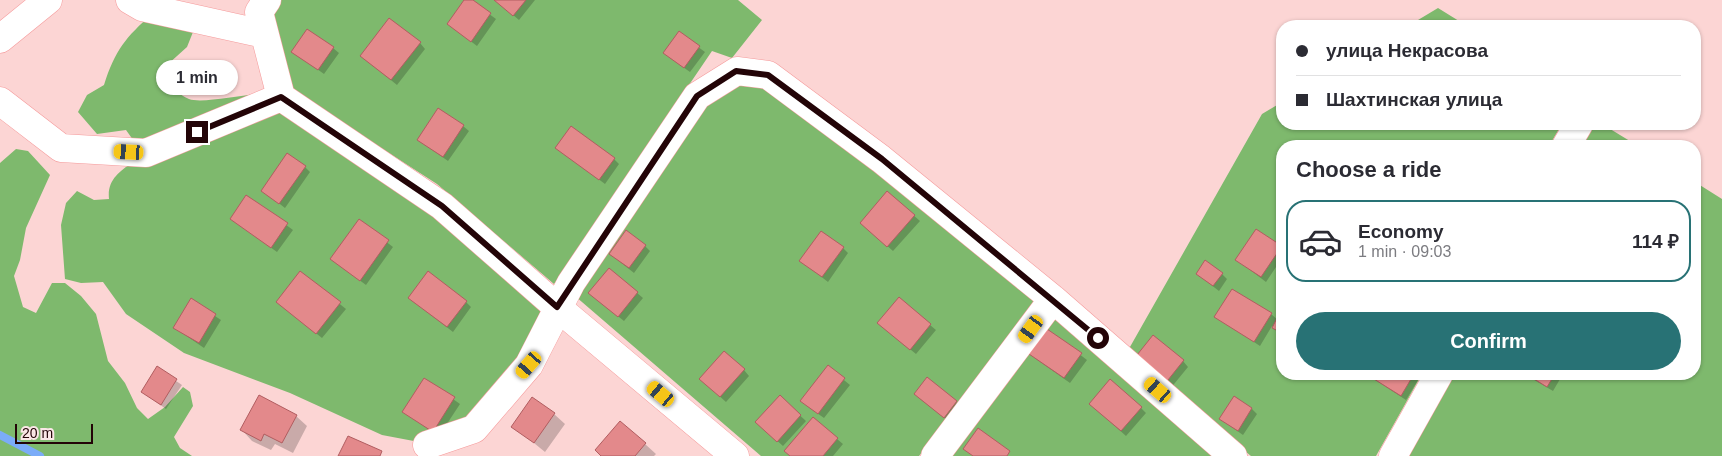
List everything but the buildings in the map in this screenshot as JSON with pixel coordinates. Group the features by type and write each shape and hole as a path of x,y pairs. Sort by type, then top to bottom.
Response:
{"street":[{"path":"0,39 48,0"},
{"path":"130,0 142,7 264,34"},
{"path":"267,0 259,12 281,97 442,206 557,307 735,456"},
{"path":"427,445 474,429 529,365 557,307 697,96 736,71 768,75 882,159 1052,299 1233,456"},
{"path":"0,101 60,148 146,153 281,97"},
{"path":"935,456 1052,299"},
{"path":"1393,456 1436,380"}],"green space":[{"path":"280,0 738,0 762,20 732,58 712,51 554,284 437,184 288,88 271,11"},
{"path":"1438,8 1457,20 1418,20"},
{"path":"152,14 195,27 187,47 167,65 161,78 178,92 189,99 195,100 213,100 262,94 424,199 543,309 520,358 467,421 419,442 382,435 290,393 184,353 126,314 103,282 81,283 65,279 61,225 66,203 77,191 94,200 109,199 110,187 115,177 133,162 136,144 126,130 97,134 78,112 87,95 104,85 112,62 128,37"},
{"path":"739,84 776,91 1041,299 919,456 761,456 575,296 704,108"},
{"path":"1276,106 1276,130 1558,130 1553,140 1276,140 1276,380 1419,380 1376,456 1251,456 1126,354 1262,114"},
{"path":"1583,130 1612,130 1628,140 1577,140"},
{"path":"16,149 28,151 50,175 26,228 20,260 14,276 23,307 36,313 52,283 65,283 81,296 96,314 108,361 125,383 137,408 148,419 165,407 183,387 190,392 193,406 174,437 180,448 192,456 0,456 0,163"},
{"path":"1701,186 1722,199 1722,456 1408,456 1449,380 1701,380"},
{"path":"1051,311 1218,456 942,456"}],"waterway":[{"path":"0,435 40,456"}],"route":[{"path":"197,132 281,97 442,206 557,307 697,96 736,71 768,75 882,159 1098,338"}]}
